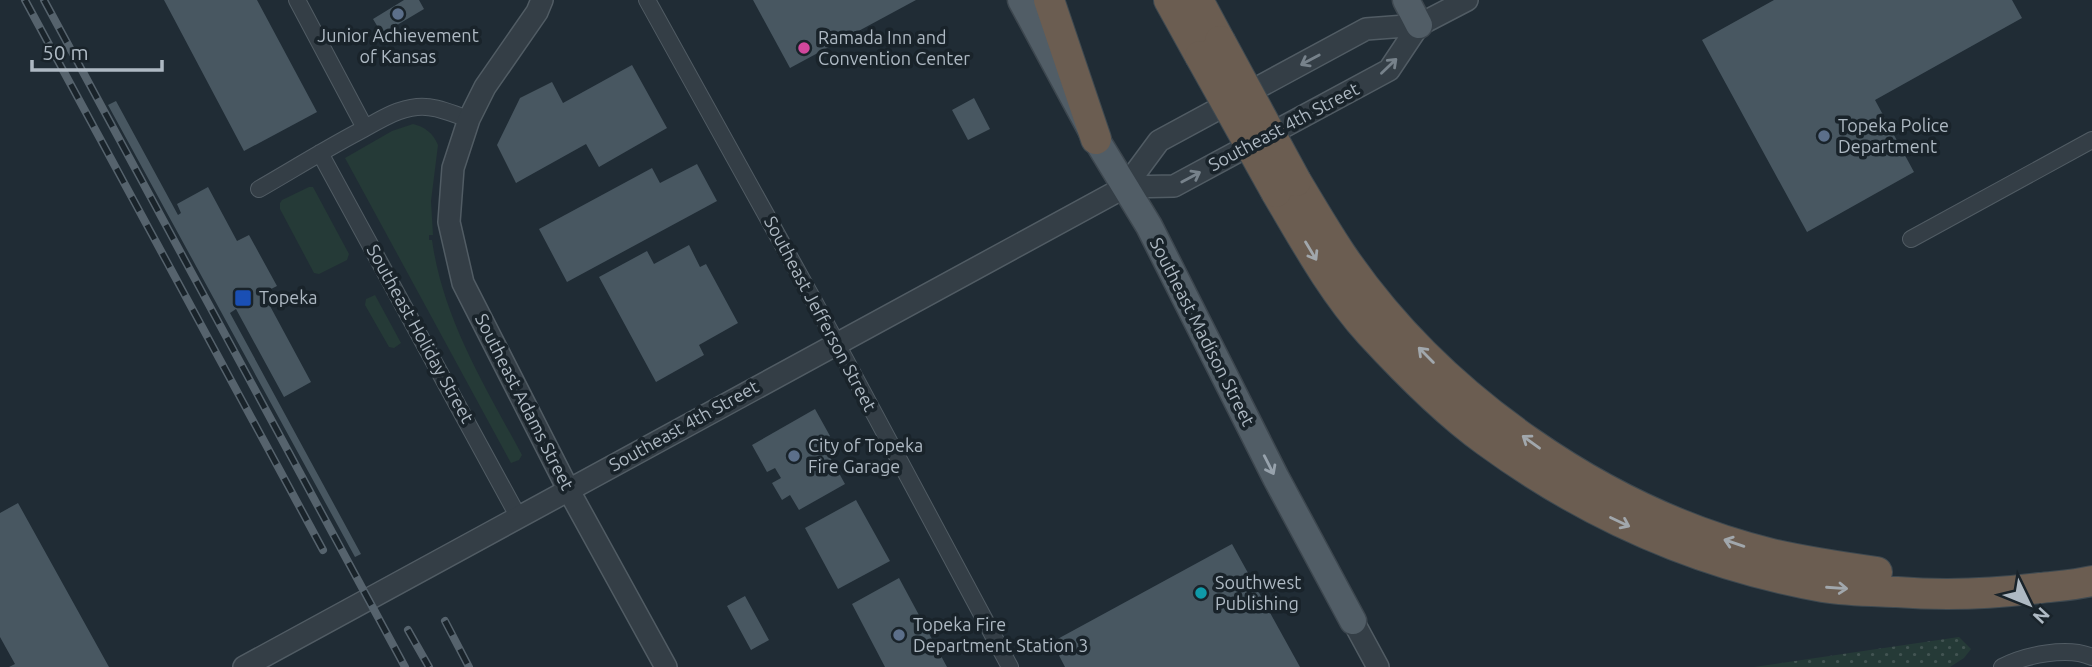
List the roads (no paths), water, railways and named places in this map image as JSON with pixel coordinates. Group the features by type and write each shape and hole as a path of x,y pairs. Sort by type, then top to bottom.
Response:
{"highway":[{"path":"1049,0 1096,139"},
{"path":"1169,0 1210,49 1286,187 1380,305 1423,352 1464,407 1484,440 1574,484 1602,513 1664,542 1710,558 1825,587 1923,586 2092,563"},
{"path":"1198,0 1210,49"},
{"path":"1923,586 1989,594 2092,581"}],"main road":[{"name":"Southeast Madison Street","path":"1021,0 1096,139 1149,226 1282,490 1353,621"},
{"path":"1406,0 1419,25"}],"street":[{"path":"297,0 365,128"},
{"name":"Southeast Adams Street","path":"542,0 537,12 485,88 469,119 453,168 449,222 463,283 568,489 666,667"},
{"name":"Southeast Jefferson Street","path":"648,0 1010,667"},
{"name":"Southeast 4th Street","path":"244,667 1125,187 1159,141 1366,29 1419,25 1467,0"},
{"name":"Southeast 4th Street","path":"1125,187 1174,186 1389,70 1419,25"},
{"path":"260,189 365,128 404,109 420,106 437,108 469,119"},
{"path":"1911,239 2092,140"},
{"name":"Southeast Holiday Street","path":"320,153 518,516"},
{"name":"Southeast Madison Street","path":"1353,621 1378,667"},
{"path":"2002,667 2054,652 2092,657"}],"railway":[{"path":"25,0 323,550"},
{"path":"44,0 405,667"},
{"path":"445,621 469,667"},
{"path":"408,630 429,667"}],"place":[{"name":"Junior Achievement of Kansas","path":"398,14"},
{"name":"Ramada Inn and Convention Center","path":"804,48"},
{"name":"Topeka Police Department","path":"1824,136"},
{"name":"Topeka","path":"243,298"},
{"name":"City of Topeka Fire Garage","path":"794,456"},
{"name":"Southwest Publishing","path":"1201,593"},
{"name":"Topeka Fire Department Station 3","path":"899,635"}]}
